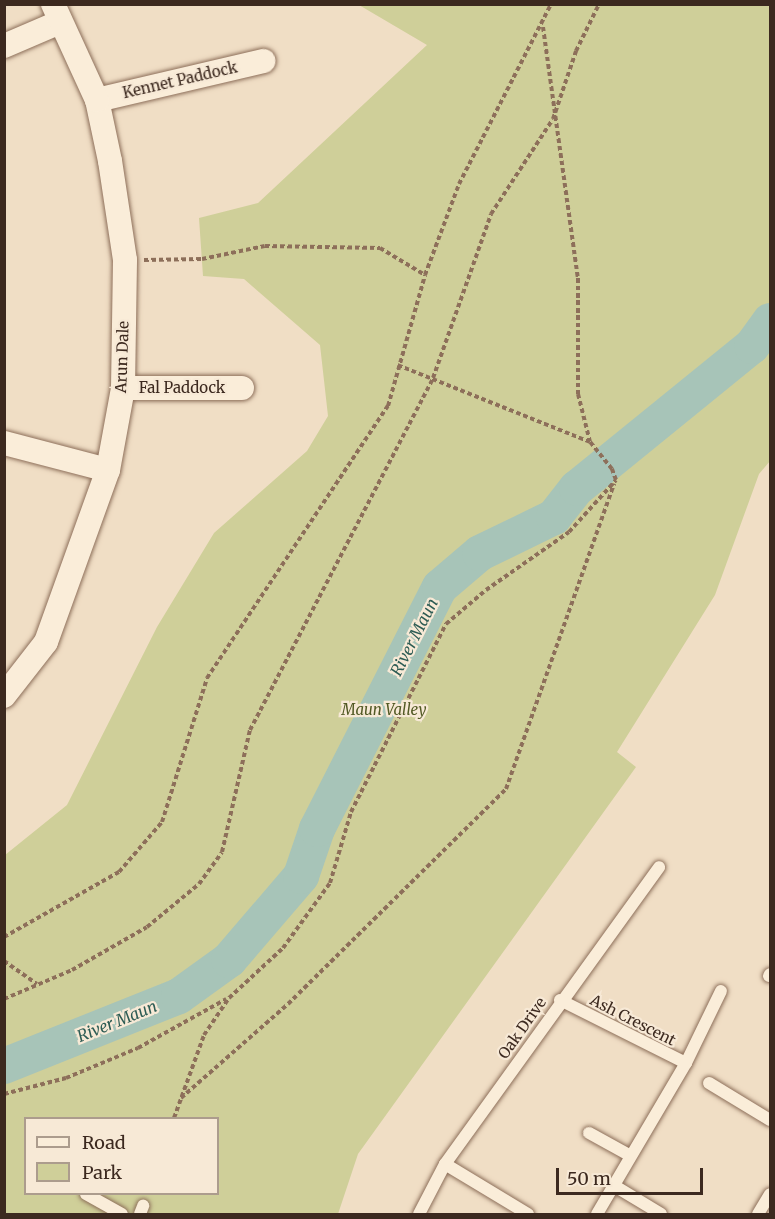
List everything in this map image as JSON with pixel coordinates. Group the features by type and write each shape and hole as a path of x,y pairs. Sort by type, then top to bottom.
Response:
{"street":[{"path":"4,46 56,13"},
{"name":"Arun Dale","path":"4,696 46,642 108,470 123,388 125,260 97,99 56,13"},
{"name":"Kennet Paddock","path":"97,99 263,61"},
{"name":"Fal Paddock","path":"123,388 242,388"},
{"path":"4,443 108,470"}],"lane":[{"name":"Oak Drive","path":"419,1215 445,1164 560,1000 659,867"},
{"name":"Ash Crescent","path":"560,1000 686,1063 721,991"},
{"path":"597,1215 629,1155 686,1063"},
{"path":"709,1083 771,1119"},
{"path":"590,1133 629,1155"},
{"path":"445,1164 528,1215"},
{"path":"613,1185 661,1215"},
{"path":"758,1215 771,1194"},
{"path":"88,1195 122,1215"}],"path":[{"path":"4,937 119,872 162,822 207,678 388,406 397,365 425,275 459,184 543,25 551,4"},
{"path":"4,999 38,985 147,927 199,884 222,852 250,730 433,378 492,214 553,119 576,51 599,4"},
{"path":"180,1098 288,1004 506,789 616,480 612,469 590,442 578,394 578,278 553,119 543,25"},
{"path":"125,260 202,259 264,246 380,248 425,275"},
{"path":"397,365 590,442"},
{"path":"175,1117 204,1035 229,998 283,948 330,883 351,812 446,624 486,590 569,532 616,480"},
{"path":"4,961 38,985"},
{"path":"4,1094 66,1078 138,1048 229,998"}],"green space":[{"name":"Maun Valley","path":"359,5 770,5 770,461 759,474 715,595 617,752 636,767 358,1154 338,1214 5,1214 5,855 67,805 157,627 214,533 307,451 328,416 320,345 244,279 203,276 199,218 258,203 427,45"}],"waterway":[{"name":"River Maun","path":"4,1066 179,996 229,960 301,876 317,829 440,587 480,553 554,517 577,488 752,346 770,321"}]}
